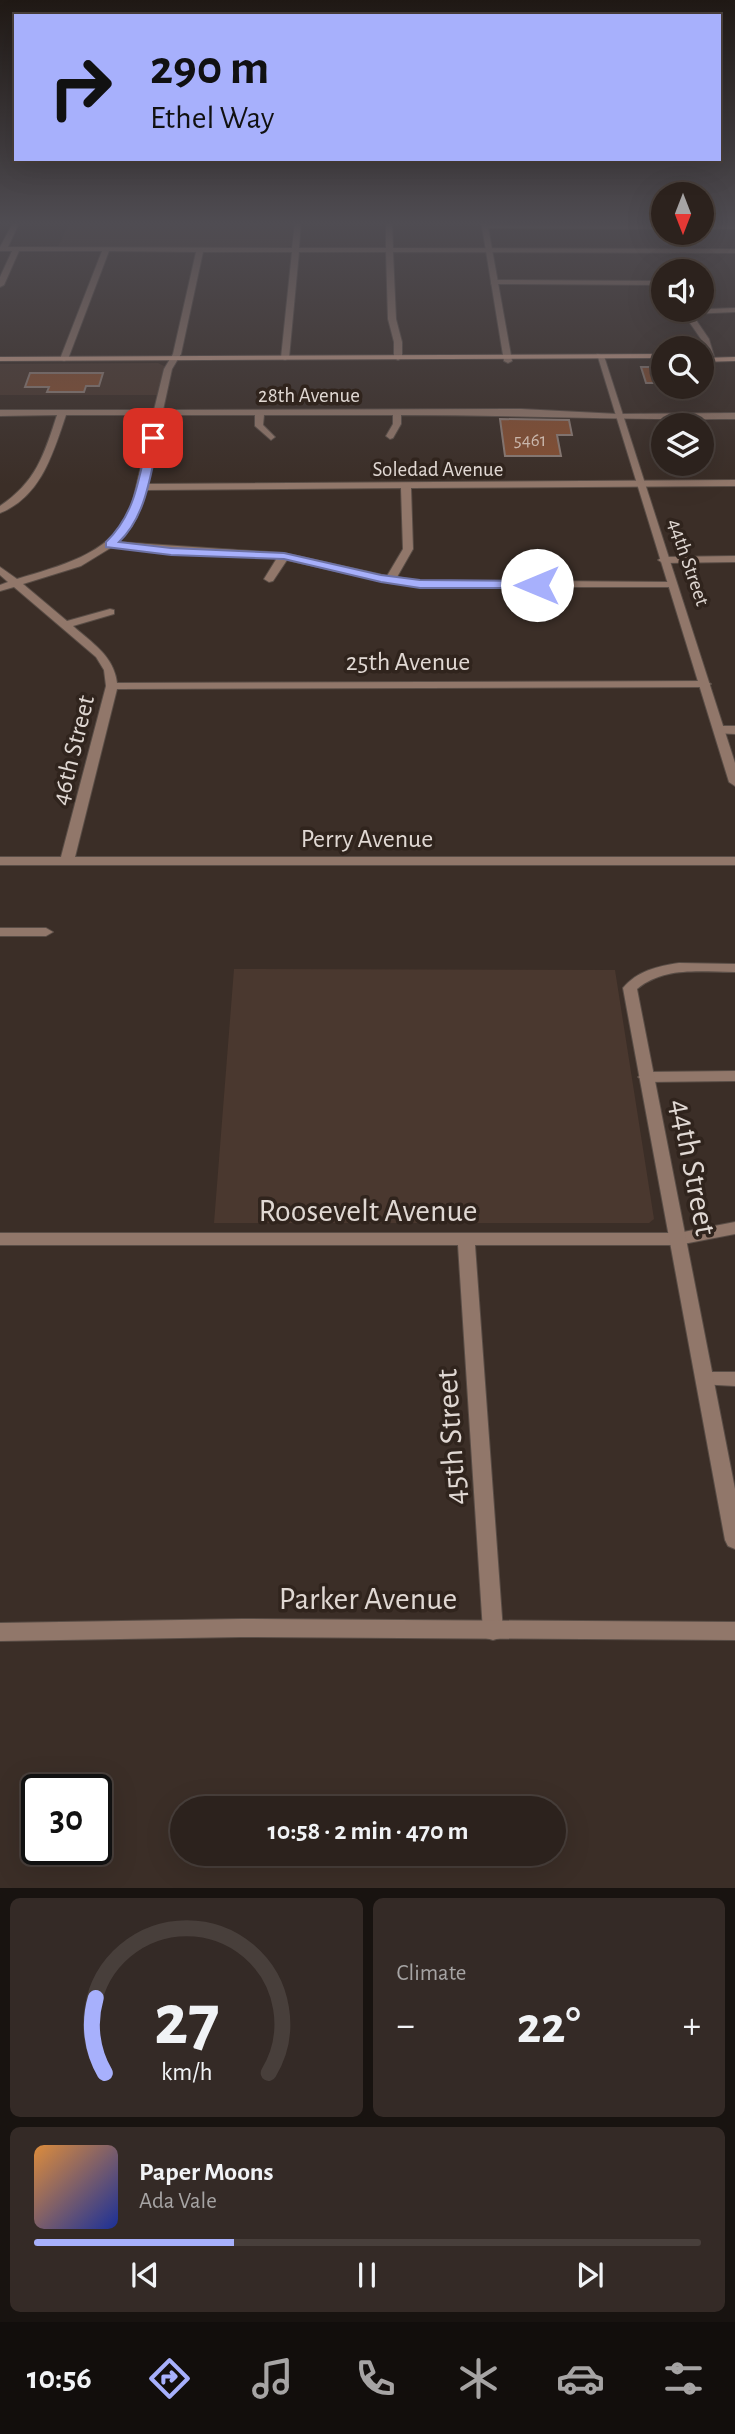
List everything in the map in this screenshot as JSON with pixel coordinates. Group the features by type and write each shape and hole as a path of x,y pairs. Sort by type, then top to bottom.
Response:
{"main road":[{"path":"714,357 735,358"},
{"path":"0,359 651,358"}],"street":[{"path":"64,359 83,309"},
{"path":"0,588 77,564 110,544 132,521 160,413 168,369 174,359 186,309"},
{"path":"285,358 290,309"},
{"path":"392,309 398,358"},
{"path":"499,309 508,359"},
{"path":"714,310 735,310"},
{"name":"44th Street","path":"600,358 735,782"},
{"path":"260,412 259,426 271,437"},
{"path":"390,436 397,424 397,412"},
{"name":"28th Avenue","path":"0,413 397,412 618,417 735,416"},
{"path":"0,510 25,494 39,478 62,413"},
{"name":"Soledad Avenue","path":"141,487 735,483"},
{"path":"390,580 408,548 407,487"},
{"path":"110,544 171,551 284,556 390,580 434,585 671,585"},
{"path":"531,553 537,585"},
{"path":"269,579 284,556"},
{"path":"663,560 735,559"},
{"name":"46th Street","path":"0,570 100,655 110,670 112,686 67,861"},
{"path":"66,625 110,612"},
{"name":"25th Avenue","path":"112,686 705,684"},
{"path":"718,730 735,730"},
{"name":"Perry Avenue","path":"0,861 735,861"},
{"path":"0,932 46,932"},
{"name":"44th Street","path":"735,968 673,968 642,975 630,988 735,1540"},
{"path":"646,1077 735,1076"},
{"name":"Roosevelt Avenue","path":"0,1239 678,1239 735,1228"},
{"name":"45th Street","path":"466,1239 493,1631"},
{"path":"705,1379 735,1379"},
{"name":"Parker Avenue","path":"0,1632 241,1628 735,1631"}],"shaded area":[{"path":"158,363 166,367 159,395 0,395 0,364"},
{"path":"234,969 615,970 654,1219 649,1223 214,1223"}],"building":[{"path":"641,367 651,367 651,383 646,383"},
{"path":"30,373 103,373 99,386 86,386 84,392 47,392 49,387 25,387"},
{"path":"500,419 569,420 572,435 557,435 561,456 505,456"}],"route":[{"path":"153,438 132,521 110,544 171,551 247,552 284,556 381,579 420,584 537,585"}]}
